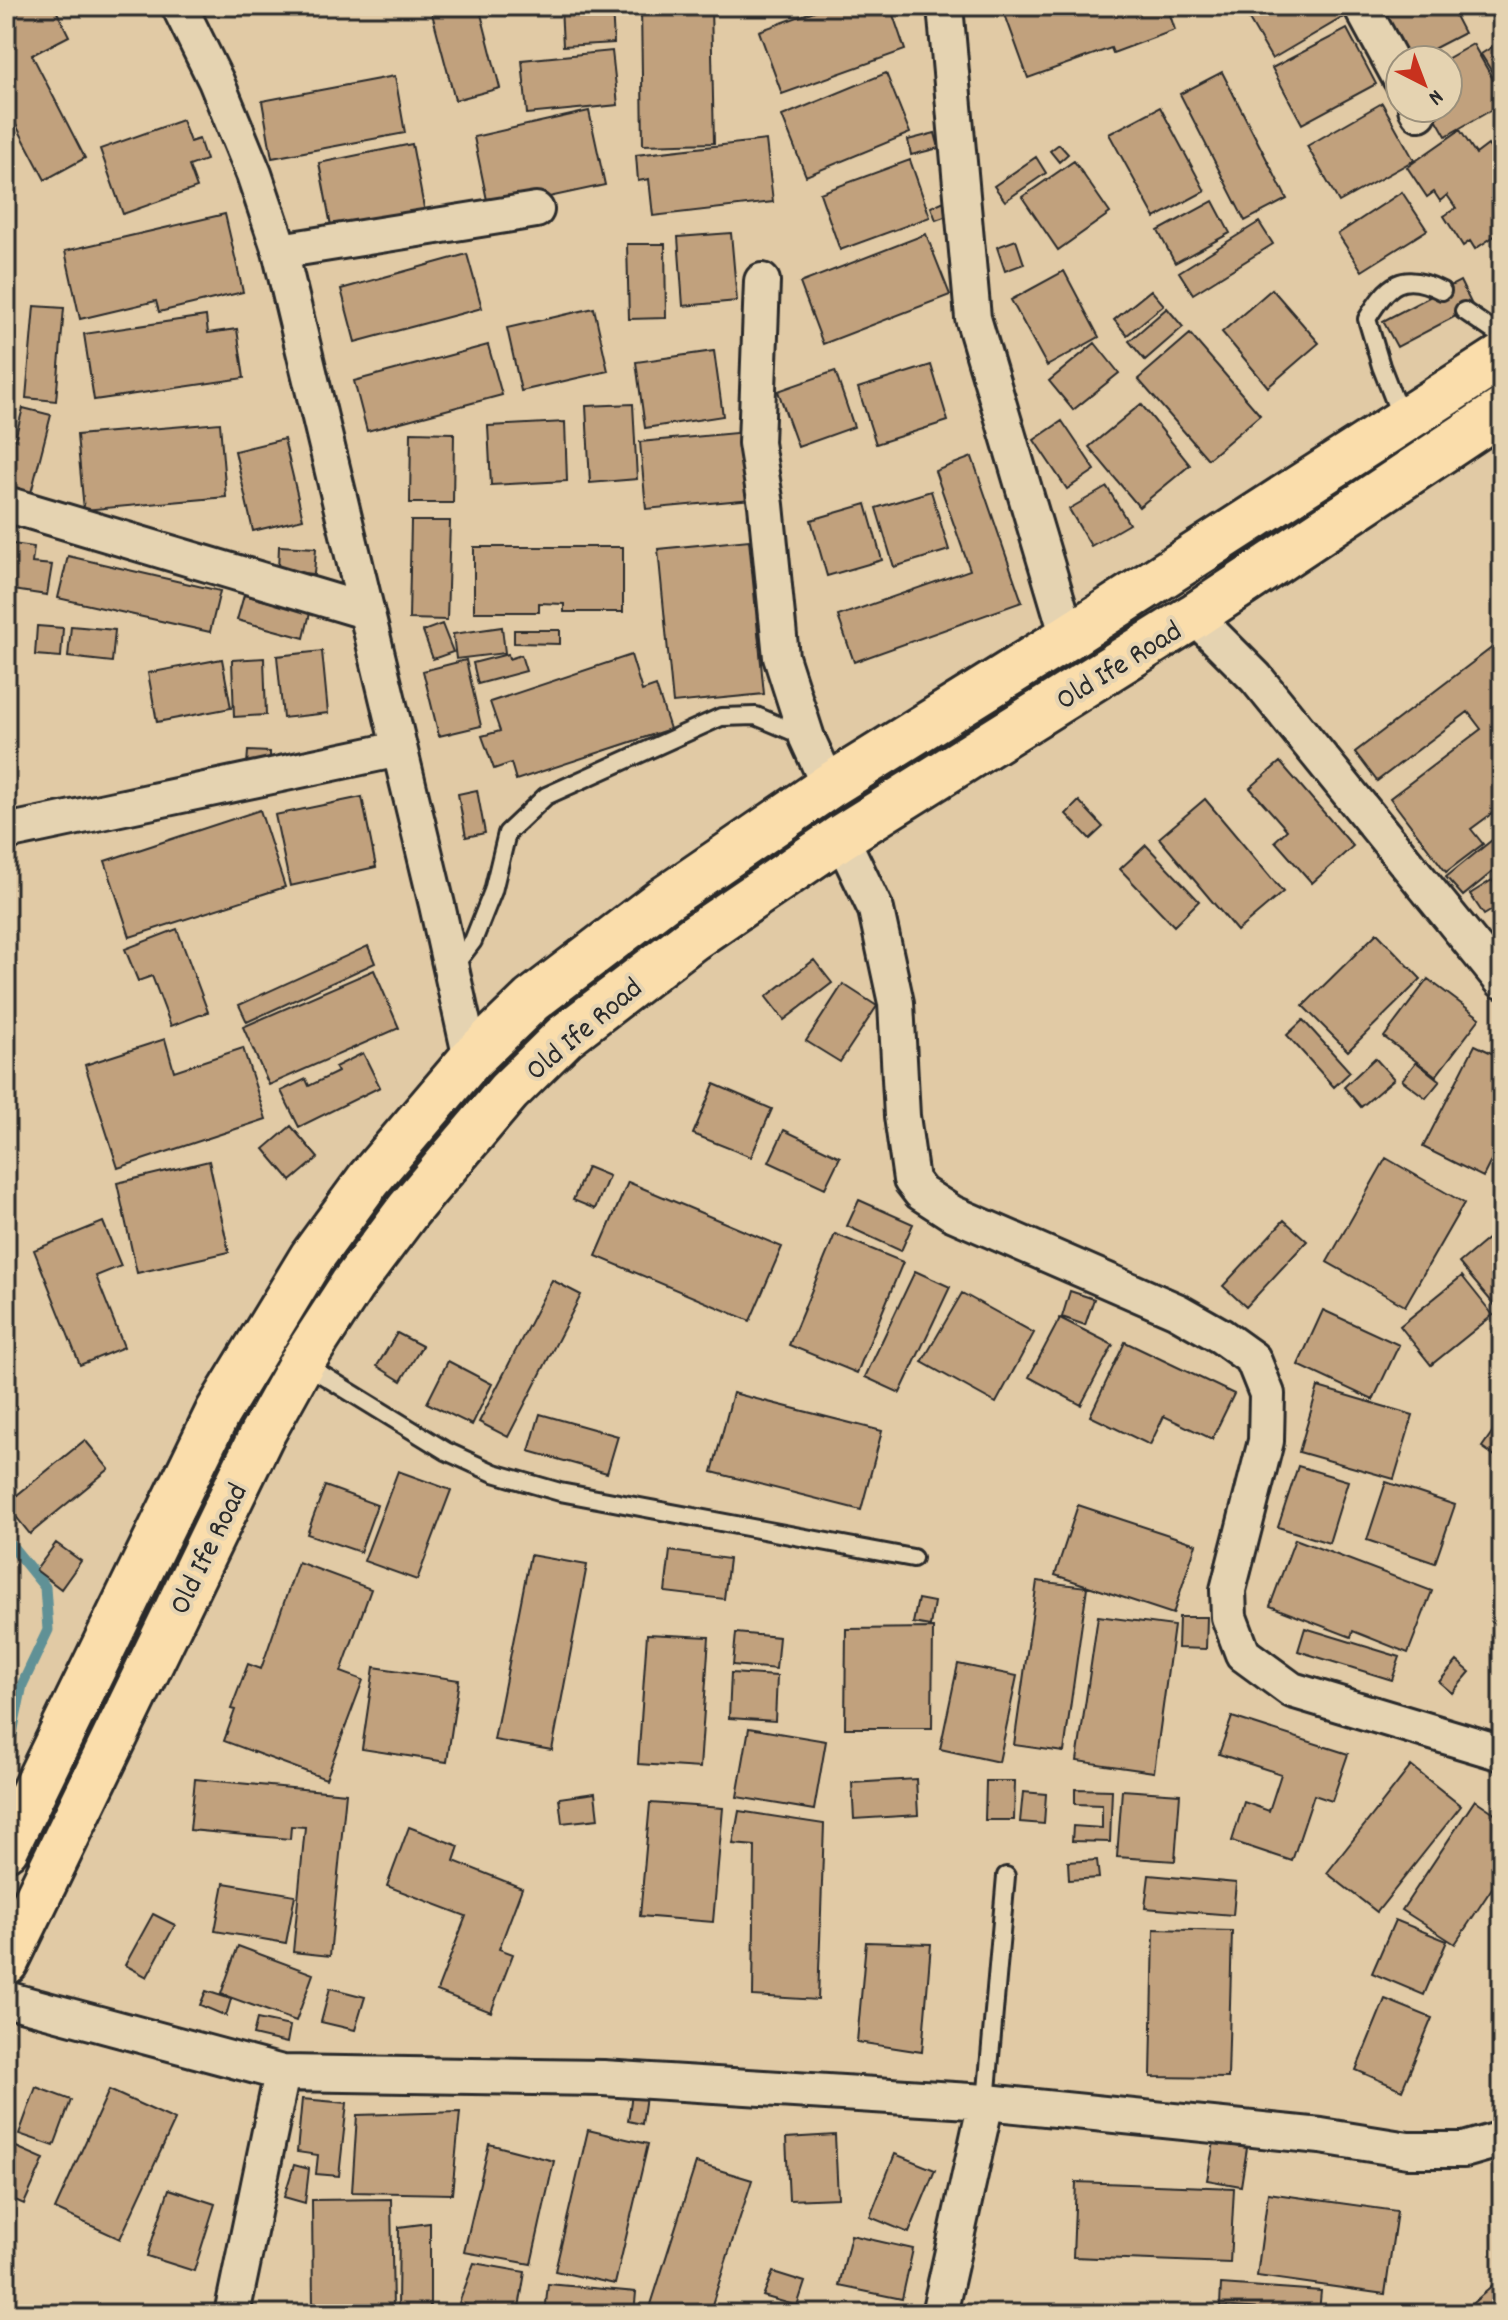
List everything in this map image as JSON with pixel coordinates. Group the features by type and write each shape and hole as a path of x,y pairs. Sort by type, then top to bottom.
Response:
{"main road":[{"name":"Old Ife Road","path":"6,1848 218,1412 312,1257 369,1179 471,1059 532,1000 663,900 829,786 1068,637 1502,357"},
{"name":"Old Ife Road","path":"6,1962 261,1436 302,1362 352,1285 409,1209 508,1092 565,1036 693,938 841,837 1194,616 1502,411"},
{"path":"95,1666 139,1687"}],"street":[{"path":"179,6 216,81 249,161 280,251 471,1059"},
{"path":"945,6 973,318 1068,637"},
{"path":"1361,6 1384,48"},
{"path":"280,251 536,210"},
{"path":"762,281 756,443 766,505 781,657 807,738 829,786"},
{"path":"6,504 365,611"},
{"path":"1194,616 1256,678 1502,981"},
{"path":"6,832 399,749"},
{"path":"841,837 876,910 896,1003 902,1116 911,1180 921,1193 952,1213 1177,1311 1253,1359 1267,1394 1266,1441 1228,1590 1229,1617 1243,1654 1292,1690 1502,1753"},
{"path":"6,1999 282,2073 603,2078 986,2102 1321,2136 1408,2150 1464,2150 1502,2139"},
{"path":"232,2314 282,2073"},
{"path":"939,2314 986,2102"}],"lane":[{"path":"1403,420 1381,366 1367,319 1382,293 1406,280 1424,282 1442,291"},
{"path":"1464,311 1502,337"},
{"path":"451,970 473,941 493,891 507,833 546,796 721,717 756,716 807,738"},
{"path":"302,1362 446,1451 494,1473 560,1492 913,1558"},
{"path":"986,2102 1006,1876"}],"building":[{"path":"6,6 54,6 69,36 32,55 85,158 45,180 6,106"},
{"path":"430,6 479,6 500,88 455,100"},
{"path":"561,6 612,6 614,43 563,46"},
{"path":"641,6 711,6 714,143 643,145"},
{"path":"828,6 890,6 905,50 782,94 759,31"},
{"path":"1002,6 1167,6 1175,30 1113,53 1111,48 1028,78"},
{"path":"1241,6 1340,6 1345,16 1272,59"},
{"path":"1373,6 1450,6 1464,33 1443,44 1392,44"},
{"path":"1347,29 1376,84 1302,124 1272,68"},
{"path":"1500,42 1502,73 1495,77 1481,54"},
{"path":"1473,44 1502,95 1502,104 1446,136 1439,124 1464,124 1464,49"},
{"path":"612,51 618,105 527,114 522,60"},
{"path":"1222,72 1287,199 1245,221 1180,94"},
{"path":"886,73 910,133 806,176 782,116"},
{"path":"395,76 405,133 272,158 262,101"},
{"path":"1382,103 1384,124 1394,124 1414,160 1339,202 1307,146"},
{"path":"1160,107 1205,191 1155,218 1109,134"},
{"path":"589,111 605,185 489,210 474,137"},
{"path":"182,120 190,142 199,139 206,160 189,166 197,188 123,214 100,149"},
{"path":"1460,130 1476,154 1488,145 1502,166 1502,231 1475,249 1470,241 1463,246 1444,216 1456,208 1447,195 1440,201 1434,192 1427,197 1407,167"},
{"path":"935,133 939,148 911,155 908,140"},
{"path":"766,140 773,202 653,216 649,179 638,181 636,155"},
{"path":"412,144 425,213 332,231 319,163"},
{"path":"1059,144 1068,154 1059,162 1050,151"},
{"path":"1036,157 1046,173 1005,201 994,186"},
{"path":"910,160 930,217 840,250 820,193"},
{"path":"1074,161 1110,213 1058,250 1022,197"},
{"path":"1402,192 1427,230 1362,271 1338,234"},
{"path":"944,201 950,215 936,220 931,207"},
{"path":"1213,201 1230,233 1175,263 1158,231"},
{"path":"225,214 243,292 159,312 156,301 80,319 65,251"},
{"path":"1259,222 1273,244 1193,294 1179,272"},
{"path":"731,233 737,301 683,306 678,237"},
{"path":"926,234 950,295 823,344 800,283"},
{"path":"1016,240 1024,264 1005,271 997,247"},
{"path":"627,244 665,244 666,318 629,319"},
{"path":"467,254 482,308 355,342 341,289"},
{"path":"1064,271 1099,337 1047,366 1011,300"},
{"path":"1460,281 1473,307 1397,347 1383,321"},
{"path":"1272,289 1319,343 1268,387 1222,332"},
{"path":"1151,290 1164,305 1127,335 1114,320"},
{"path":"34,306 64,308 56,401 26,398"},
{"path":"594,308 608,371 521,391 507,328"},
{"path":"1167,308 1183,327 1145,360 1129,341"},
{"path":"206,316 208,333 237,329 244,378 94,400 84,334"},
{"path":"1190,334 1260,415 1208,459 1138,379"},
{"path":"1095,343 1119,373 1073,410 1049,381"},
{"path":"488,345 502,395 367,431 354,381"},
{"path":"714,351 723,416 645,428 636,362"},
{"path":"931,365 948,421 876,444 858,388"},
{"path":"835,371 854,427 798,447 778,391"},
{"path":"633,404 637,479 590,483 586,406"},
{"path":"1141,404 1190,465 1139,507 1089,447"},
{"path":"23,408 51,415 31,493 6,487 6,473"},
{"path":"1062,421 1095,470 1067,489 1034,440"},
{"path":"565,422 567,481 491,485 488,426"},
{"path":"220,423 226,497 84,510 77,435"},
{"path":"411,432 454,433 453,503 410,503"},
{"path":"746,432 752,499 646,509 640,442"},
{"path":"284,439 303,519 253,531 235,451"},
{"path":"972,457 1022,602 854,662 838,616 970,570 935,471"},
{"path":"1107,487 1129,524 1091,546 1069,509"},
{"path":"931,491 949,550 894,567 876,508"},
{"path":"866,504 882,560 827,576 811,520"},
{"path":"411,521 450,521 447,620 409,619"},
{"path":"749,540 764,694 673,703 658,549"},
{"path":"6,543 34,547 32,563 52,565 47,595 6,589"},
{"path":"279,546 316,548 314,574 278,571"},
{"path":"474,547 623,547 623,612 564,612 564,604 539,603 539,612 474,612"},
{"path":"68,556 220,591 210,632 58,598"},
{"path":"244,595 310,613 304,638 237,620"},
{"path":"442,624 453,652 433,659 423,631"},
{"path":"37,626 63,628 61,657 35,655"},
{"path":"71,626 115,630 112,662 68,657"},
{"path":"502,627 505,653 456,659 453,634"},
{"path":"514,630 560,630 560,644 514,643"},
{"path":"1502,640 1502,806 1471,829 1483,844 1446,872 1390,798 1481,729 1468,712 1377,781 1355,752"},
{"path":"322,651 328,713 283,718 277,656"},
{"path":"508,654 509,659 521,655 526,671 478,684 473,663"},
{"path":"631,655 642,691 656,686 670,729 516,780 511,763 494,769 482,736 500,731 490,702"},
{"path":"264,658 266,715 234,717 232,660"},
{"path":"222,659 231,708 157,722 148,673"},
{"path":"466,660 481,726 439,736 423,671"},
{"path":"248,751 270,752 270,766 247,765"},
{"path":"1280,762 1353,846 1312,883 1275,841 1287,830 1250,788"},
{"path":"477,790 485,833 466,837 458,794"},
{"path":"362,797 376,867 290,886 275,815"},
{"path":"1205,799 1283,892 1237,931 1159,838"},
{"path":"1079,801 1103,827 1090,839 1066,814"},
{"path":"260,810 285,887 130,937 105,861"},
{"path":"1497,836 1502,843 1502,864 1463,896 1446,877"},
{"path":"1146,845 1199,901 1174,926 1120,869"},
{"path":"1492,880 1502,895 1502,904 1484,915 1470,894"},
{"path":"177,929 208,1012 171,1026 152,976 138,981 125,949"},
{"path":"1377,933 1421,979 1348,1051 1303,1006"},
{"path":"368,946 375,963 247,1022 239,1005"},
{"path":"814,960 832,983 784,1020 766,997"},
{"path":"374,970 399,1028 269,1085 243,1027"},
{"path":"1428,979 1480,1018 1436,1076 1384,1037"},
{"path":"843,984 877,1006 840,1062 806,1041"},
{"path":"1303,1020 1350,1072 1334,1087 1287,1035"},
{"path":"165,1039 174,1071 243,1048 266,1119 118,1168 85,1065"},
{"path":"1475,1045 1502,1058 1502,1139 1483,1177 1423,1147"},
{"path":"363,1053 380,1087 299,1127 281,1091 306,1079 309,1086 338,1072 335,1067"},
{"path":"1375,1058 1394,1079 1361,1107 1344,1087"},
{"path":"1416,1062 1440,1081 1426,1098 1402,1080"},
{"path":"714,1084 772,1109 751,1157 693,1134"},
{"path":"291,1126 318,1158 291,1181 264,1149"},
{"path":"784,1130 840,1157 825,1188 769,1162"},
{"path":"1386,1158 1464,1203 1405,1306 1327,1262"},
{"path":"209,1161 229,1252 137,1273 117,1183"},
{"path":"587,1167 609,1176 595,1209 573,1200"},
{"path":"628,1182 782,1247 750,1321 596,1256"},
{"path":"859,1200 913,1224 901,1251 847,1226"},
{"path":"1284,1220 1307,1241 1246,1307 1223,1286"},
{"path":"103,1222 121,1266 96,1276 124,1347 80,1365 34,1250"},
{"path":"1502,1227 1502,1314 1459,1263"},
{"path":"835,1234 903,1262 857,1373 789,1345"},
{"path":"915,1271 950,1287 900,1393 865,1377"},
{"path":"1462,1276 1493,1315 1431,1365 1400,1326"},
{"path":"552,1280 581,1295 508,1437 479,1422"},
{"path":"1070,1291 1094,1299 1085,1325 1062,1317"},
{"path":"962,1293 1034,1333 996,1403 922,1362"},
{"path":"1323,1310 1399,1345 1373,1400 1298,1365"},
{"path":"1060,1318 1113,1345 1081,1405 1029,1377"},
{"path":"397,1333 422,1346 401,1381 377,1366"},
{"path":"1125,1342 1234,1394 1212,1439 1164,1416 1150,1445 1090,1416"},
{"path":"448,1361 492,1384 472,1425 427,1403"},
{"path":"1318,1387 1413,1415 1394,1479 1299,1452"},
{"path":"733,1393 882,1431 861,1510 712,1472"},
{"path":"540,1414 618,1436 607,1473 529,1451"},
{"path":"1502,1418 1502,1461 1482,1447"},
{"path":"85,1440 109,1469 30,1534 6,1504"},
{"path":"1298,1466 1348,1481 1329,1543 1278,1527"},
{"path":"398,1471 451,1490 417,1580 364,1561"},
{"path":"1386,1482 1455,1505 1435,1563 1367,1540"},
{"path":"325,1486 377,1505 360,1552 307,1534"},
{"path":"1078,1505 1196,1544 1173,1614 1055,1575"},
{"path":"1295,1539 1432,1591 1408,1653 1353,1631 1351,1637 1270,1606"},
{"path":"56,1543 81,1561 61,1589 36,1570"},
{"path":"670,1551 729,1559 724,1599 665,1592"},
{"path":"530,1555 587,1565 552,1750 494,1740"},
{"path":"298,1562 371,1589 341,1672 363,1680 326,1779 224,1741 235,1710 231,1709 248,1664 261,1669"},
{"path":"1037,1581 1087,1587 1064,1752 1014,1745"},
{"path":"918,1599 934,1602 930,1626 913,1623"},
{"path":"1098,1616 1174,1626 1154,1772 1077,1761"},
{"path":"1179,1617 1207,1617 1206,1649 1178,1648"},
{"path":"933,1628 932,1728 845,1728 846,1629"},
{"path":"1305,1628 1400,1657 1392,1680 1298,1651"},
{"path":"736,1633 779,1637 776,1669 733,1665"},
{"path":"647,1634 709,1637 700,1768 638,1764"},
{"path":"1457,1661 1470,1672 1452,1693 1439,1682"},
{"path":"958,1664 1017,1676 999,1762 940,1749"},
{"path":"374,1667 459,1680 447,1762 362,1749"},
{"path":"731,1673 777,1676 775,1721 729,1718"},
{"path":"1232,1717 1348,1754 1332,1801 1314,1795 1292,1861 1232,1841 1244,1802 1269,1811 1281,1774 1219,1754"},
{"path":"749,1728 826,1741 814,1810 737,1797"},
{"path":"1411,1766 1461,1806 1377,1912 1327,1873"},
{"path":"195,1779 346,1793 330,1956 293,1952 305,1827 291,1826 290,1839 190,1830"},
{"path":"916,1779 918,1815 854,1819 852,1783"},
{"path":"986,1781 1015,1781 1014,1820 985,1820"},
{"path":"1075,1789 1112,1790 1110,1842 1072,1841 1073,1826 1102,1828 1102,1805 1075,1804"},
{"path":"1122,1790 1180,1794 1175,1861 1117,1857"},
{"path":"1023,1792 1046,1794 1044,1824 1020,1822"},
{"path":"595,1793 598,1819 562,1823 559,1798"},
{"path":"1475,1800 1502,1818 1502,1873 1455,1944 1402,1910"},
{"path":"650,1803 723,1808 713,1922 640,1916"},
{"path":"739,1811 824,1824 818,2000 753,1996 755,1846 733,1844"},
{"path":"409,1827 459,1846 454,1861 522,1888 499,1949 513,1954 491,2012 437,1991 466,1916 387,1886"},
{"path":"1097,1860 1099,1878 1069,1880 1068,1862"},
{"path":"1149,1875 1236,1883 1233,1915 1145,1908"},
{"path":"224,1883 295,1895 286,1943 215,1931"},
{"path":"153,1914 175,1925 147,1977 125,1965"},
{"path":"1395,1920 1447,1941 1424,1995 1372,1973"},
{"path":"1154,1929 1232,1931 1228,2078 1151,2077"},
{"path":"866,1942 931,1944 922,2052 857,2042"},
{"path":"238,1946 313,1974 296,2021 221,1994"},
{"path":"330,1988 365,1997 355,2030 321,2022"},
{"path":"206,1991 231,1999 226,2016 200,2005"},
{"path":"1385,1999 1432,2018 1402,2090 1356,2070"},
{"path":"257,2019 290,2026 287,2043 253,2035"},
{"path":"36,2087 71,2100 54,2146 19,2134"},
{"path":"109,2090 175,2120 120,2239 55,2209"},
{"path":"632,2094 646,2096 642,2124 628,2121"},
{"path":"302,2099 347,2103 339,2176 316,2174 318,2155 297,2152"},
{"path":"460,2112 452,2194 352,2192 357,2115"},
{"path":"588,2130 648,2144 615,2284 555,2271"},
{"path":"835,2135 838,2198 789,2200 786,2138"},
{"path":"1214,2142 1247,2148 1241,2186 1207,2180"},
{"path":"7,2143 44,2159 24,2204 6,2196"},
{"path":"489,2144 554,2161 531,2264 464,2252"},
{"path":"895,2154 935,2170 909,2233 870,2217"},
{"path":"696,2163 752,2180 709,2314 648,2314"},
{"path":"294,2165 309,2169 305,2203 284,2197"},
{"path":"1076,2182 1234,2188 1230,2263 1073,2257"},
{"path":"169,2189 215,2204 194,2271 147,2256"},
{"path":"1268,2193 1397,2211 1385,2294 1257,2276"},
{"path":"391,2199 393,2308 313,2310 312,2200"},
{"path":"430,2223 430,2309 398,2308 399,2227"},
{"path":"851,2235 913,2249 902,2299 839,2286"},
{"path":"474,2263 525,2272 518,2314 459,2303"},
{"path":"773,2272 805,2282 797,2306 763,2296"},
{"path":"1502,2278 1502,2314 1460,2314"},
{"path":"548,2284 636,2292 634,2314 545,2314"},
{"path":"1221,2284 1321,2291 1319,2313 1220,2306"}],"waterway":[{"path":"6,1539 45,1587 48,1630 22,1685 6,1763"}]}
